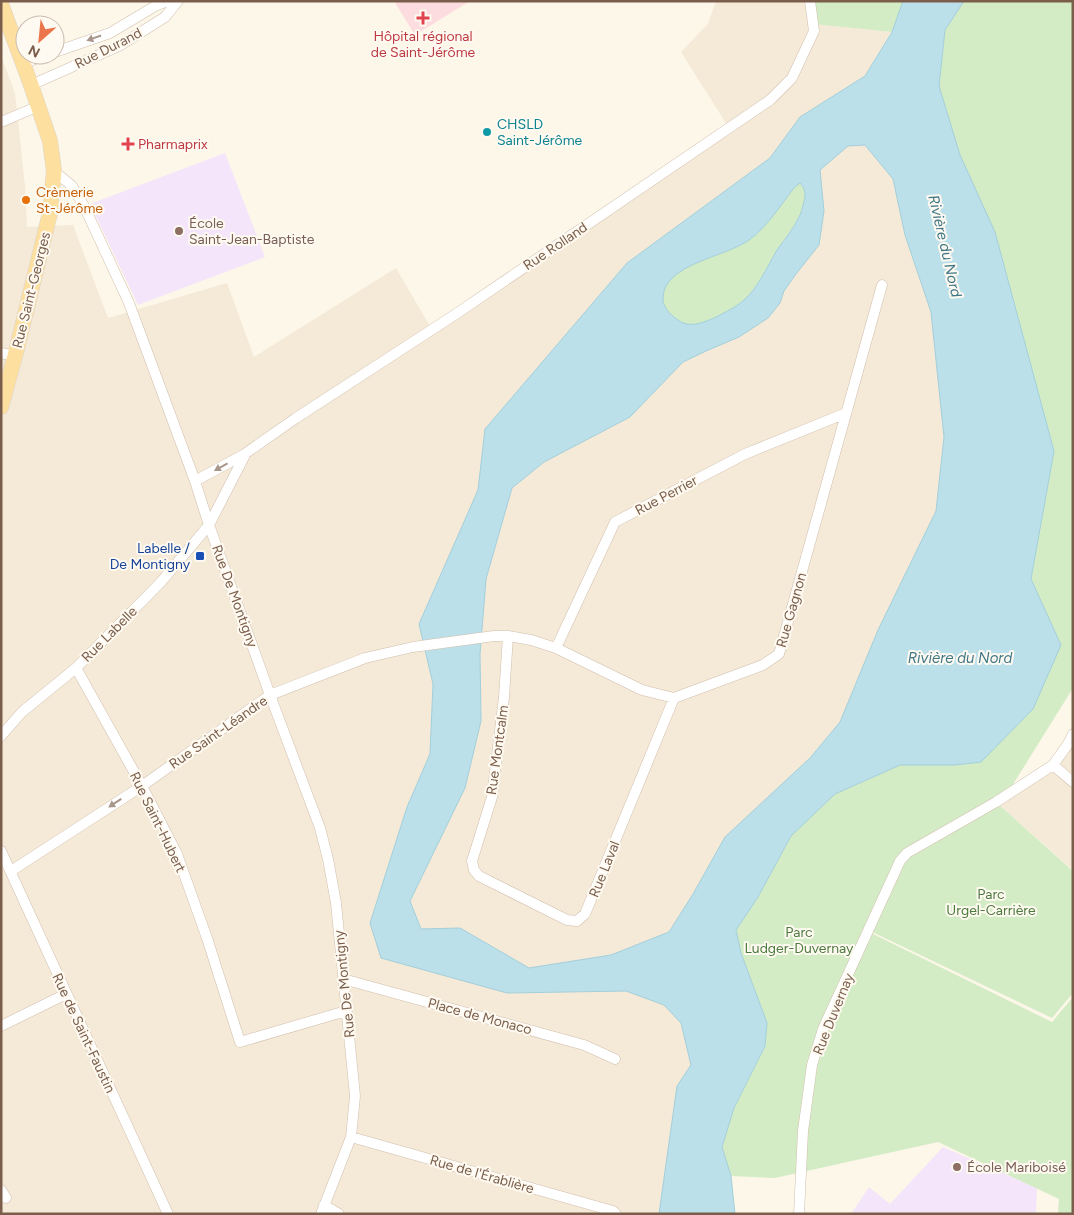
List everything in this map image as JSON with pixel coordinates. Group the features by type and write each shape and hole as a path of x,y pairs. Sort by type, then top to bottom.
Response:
{"main road":[{"path":"1,4 15,42"},
{"path":"23,65 50,141 54,170"},
{"name":"Rue Saint-Georges","path":"1,407 8,354 50,213 54,170"}],"street":[{"name":"Rue Durand","path":"65,49 110,33 157,5 168,1"},
{"name":"Rue Durand","path":"31,85 119,46 165,17 178,1"},
{"name":"Rue Rolland","path":"195,482 246,453 296,418 456,314 770,100 792,78 814,31 810,1"},
{"path":"1,122 39,106"},
{"name":"Rue De Montigny","path":"54,170 72,186 84,206 129,303 195,482 270,695 320,828 336,903 355,1096 351,1137 323,1210"},
{"name":"Rue Gagnon","path":"674,698 763,665 779,654 882,285"},
{"name":"Rue Perrier","path":"556,648 614,522 745,454 846,413"},
{"name":"Rue Rolland","path":"209,525 246,453"},
{"name":"Rue Labelle","path":"1,736 22,712 76,668 161,582 209,525"},
{"name":"Rue Saint-Léandre","path":"11,871 142,786 270,695 364,658 413,647 494,636 508,636"},
{"path":"508,636 531,640 556,648 642,690 674,698"},
{"name":"Rue Montcalm","path":"472,861 492,797 504,697 508,636"},
{"name":"Rue Saint-Hubert","path":"76,668 142,786 177,854 208,941 240,1042 346,1011"},
{"name":"Rue Laval","path":"472,861 474,870 479,876 567,920 577,921 585,914 674,698"},
{"name":"Rue Duvernay","path":"799,1214 803,1131 812,1065 823,1029 900,861 907,853 996,802 1053,765 1073,734"},
{"path":"1053,765 1073,782"},
{"name":"Rue de Saint-Faustin","path":"1,851 168,1214"},
{"name":"Place de Monaco","path":"343,979 584,1045 615,1059"},
{"path":"1,1026 66,994"},
{"name":"Rue de l'Érablière","path":"351,1137 615,1213"},
{"path":"323,1210 340,1214"}],"shaded area":[{"name":"Hôpital régional de Saint-Jérôme","path":"394,1 470,1 415,35"},
{"path":"716,1 810,1 813,24 891,32 865,76 800,117 770,158 627,263 485,429 478,490 420,624 433,684 430,754 407,807 370,922 507,993 626,991 664,1005 681,1023 691,1065 677,1086 659,1214 1,1214 1,56 15,93 25,186 27,227 73,225 108,318 227,283 254,357 396,268 431,328 729,128 681,52 708,24"},
{"path":"865,145 893,179 905,235 931,312 944,437 936,511 878,630 840,722 693,894 669,932 611,955 529,968 460,928 421,930 410,901 465,788 481,721 480,654 486,579 512,488 544,462 630,417 683,362 706,351 780,303 784,291 819,245 824,211 820,170 848,146"},
{"name":"École Saint-Jean-Baptiste","path":"225,153 265,257 138,305 90,204"},
{"path":"1073,734 1073,870 996,802 1053,765"},
{"name":"École Mariboisé","path":"943,1147 1037,1188 1036,1214 851,1214 869,1187 890,1204"}],"green space":[{"path":"810,1 903,1 892,32 813,24"},
{"path":"964,1 1073,1 1073,688 1007,794 996,802 1073,871 1073,993 1052,1018 867,931 1052,1022 1073,997 1073,1214 1058,1214 1059,1199 938,1142 775,1178 731,1176 722,1147 734,1108 765,1046 767,1023 741,953 736,930 758,897 791,836 835,794 900,765 955,765 981,762 1061,645 1031,579 1054,451 939,86 945,30"},
{"path":"800,183 804,189 805,197 800,215 758,283 743,301 728,311 701,323 684,323 672,315 663,303 663,299 665,287 673,277 697,262 739,246 756,235"}],"water":[{"name":"Rivière du Nord","path":"903,1 964,1 945,30 939,86 960,155 995,232 1054,451 1031,579 1061,645 1033,709 981,762 955,765 900,765 835,794 791,836 758,897 736,930 741,953 767,1023 765,1046 734,1108 722,1147 731,1176 735,1214 659,1214 677,1086 691,1065 681,1023 664,1005 626,991 507,993 381,958 370,923 407,807 430,754 433,684 419,624 478,490 485,429 627,263 770,158 800,117 865,76 892,32","holes":["865,145 893,179 905,235 931,312 944,437 936,511 878,630 840,722 810,758 725,837 669,932 611,955 529,968 460,928 421,929 410,901 465,788 481,721 480,654 486,579 512,488 544,462 630,417 683,362 739,337 768,318 780,303 784,291 819,245 824,211 820,170 848,146","800,183 804,189 805,197 800,215 758,284 748,296 728,311 701,323 684,323 672,315 663,303 663,299 665,287 673,277 684,269 739,246 756,235"]}],"place":[{"name":"Hôpital régional de Saint-Jérôme","path":"423,18"},
{"name":"CHSLD Saint-Jérôme","path":"487,132"},
{"name":"Pharmaprix","path":"128,144"},
{"name":"Crèmerie St-Jérôme","path":"26,200"},
{"name":"École Saint-Jean-Baptiste","path":"179,231"},
{"name":"Labelle / De Montigny","path":"200,556"},
{"name":"École Mariboisé","path":"957,1167"}],"park label":[{"name":"Parc Urgel-Carrière","path":"991,902"},
{"name":"Parc Ludger-Duvernay","path":"799,940"}]}
